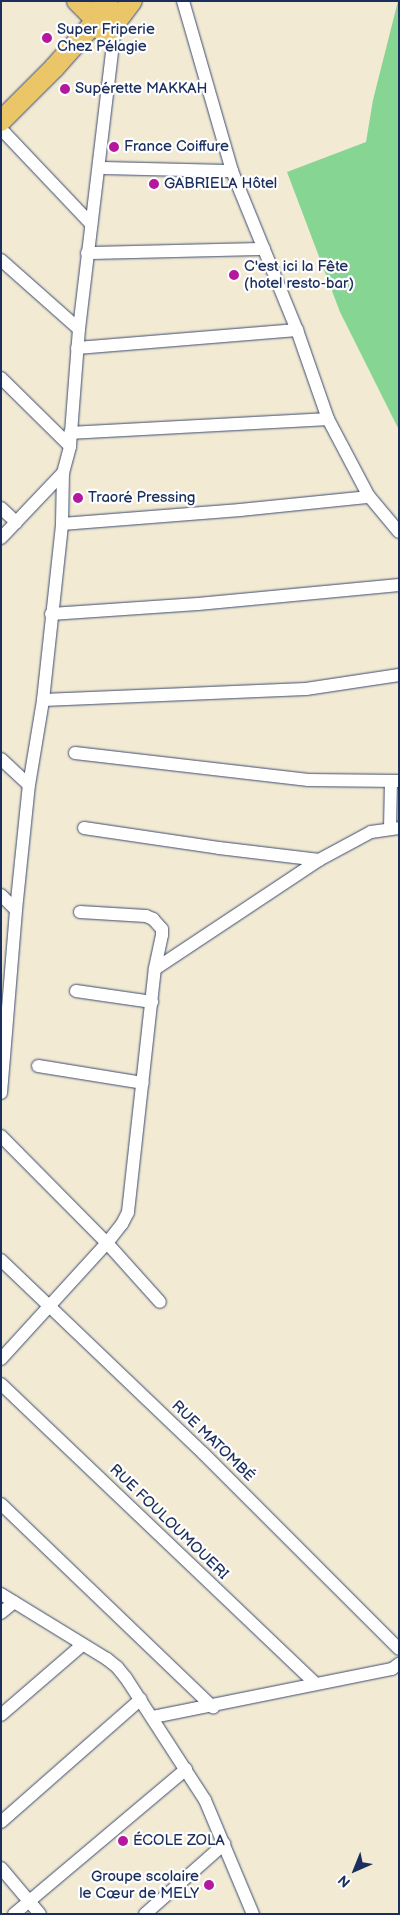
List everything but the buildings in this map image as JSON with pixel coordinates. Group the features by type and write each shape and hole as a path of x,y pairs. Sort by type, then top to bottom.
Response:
{"main road":[{"path":"77,1 106,19"},
{"path":"1,121 106,19 132,1"}],"street":[{"path":"184,1 232,171 297,330 328,418 369,497 399,532"},
{"path":"1,1092 3,1021 29,785 43,700 62,524 63,473 70,440 79,329 98,168 106,19"},
{"path":"1,129 91,224"},
{"path":"98,168 232,171"},
{"path":"88,253 264,249"},
{"path":"1,260 79,329"},
{"path":"78,348 297,330"},
{"path":"1,378 70,440 328,418"},
{"path":"1,538 63,473"},
{"path":"62,524 240,510 369,497"},
{"path":"1,508 16,522"},
{"path":"51,614 198,604 399,585"},
{"path":"43,700 306,689 399,675"},
{"path":"74,753 308,780 395,781 394,828 371,832 320,860 155,969"},
{"path":"1,758 29,785"},
{"path":"84,828 219,848 320,860"},
{"path":"1,896 16,910"},
{"path":"1,1359 107,1243 122,1224 128,1212 155,969 162,929 153,919 146,916 80,912"},
{"path":"76,991 152,1002"},
{"path":"38,1066 142,1083"},
{"path":"1,1136 107,1243 160,1302"},
{"name":"RUE MATOMBÉ","path":"1,1260 202,1453 399,1649"},
{"name":"RUE FOULOUMOUERI","path":"1,1384 315,1684"},
{"path":"1,1504 213,1707"},
{"path":"1,1594 117,1667 142,1699 205,1800 254,1914"},
{"path":"1,1613 14,1602"},
{"path":"1,1715 82,1645"},
{"path":"153,1717 213,1707 392,1669 399,1664"},
{"path":"1,1822 142,1699"},
{"path":"14,1914 186,1769"},
{"path":"145,1914 224,1844"},
{"path":"1,1868 40,1914"}],"green space":[{"path":"398,1 399,430 340,312 287,172 366,142 373,100"}],"place":[{"name":"Super Friperie Chez Pélagie","path":"47,38"},
{"name":"Supérette MAKKAH","path":"65,89"},
{"name":"France Coiffure","path":"114,147"},
{"name":"GABRIELA Hôtel","path":"154,184"},
{"name":"C'est ici la Fête (hotel resto-bar)","path":"234,275"},
{"name":"Traoré Pressing","path":"78,498"},
{"name":"ÉCOLE ZOLA","path":"123,1841"},
{"name":"Groupe scolaire le Cœur de MELY","path":"209,1885"}]}
